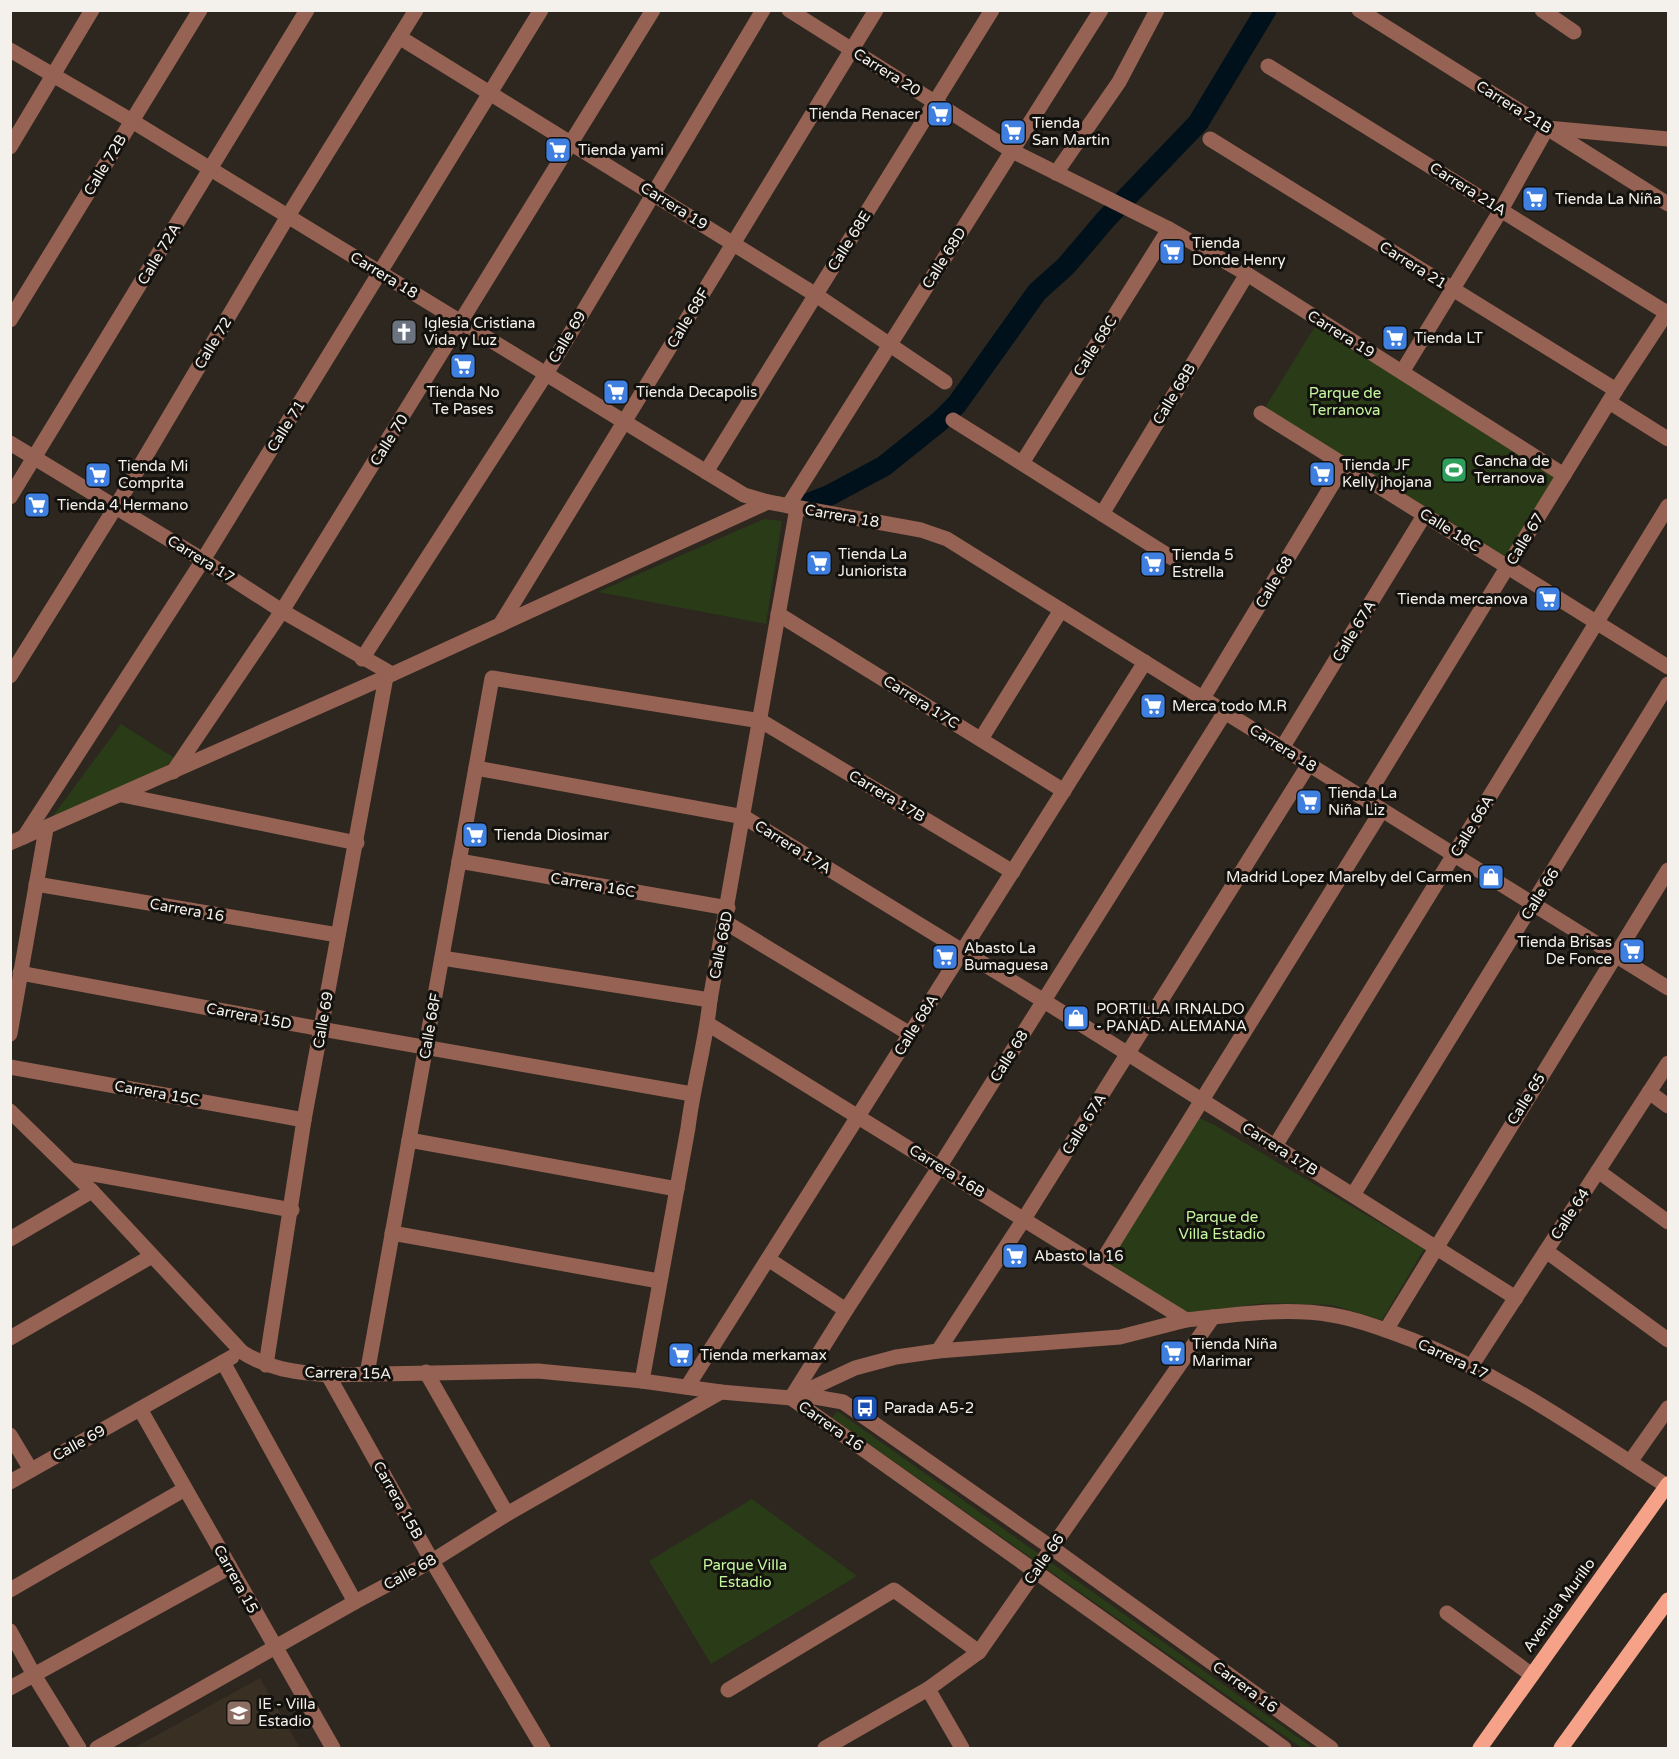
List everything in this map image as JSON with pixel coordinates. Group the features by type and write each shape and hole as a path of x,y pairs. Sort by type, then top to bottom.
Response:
{"main road":[{"name":"Avenida Murillo","path":"1480,1749 1668,1485"},
{"path":"1561,1749 1668,1600"}],"street":[{"path":"10,147 92,10"},
{"name":"Calle 72B","path":"10,320 200,10"},
{"name":"Calle 72A","path":"10,496 307,10"},
{"name":"Calle 72","path":"10,676 115,508 288,216 416,10"},
{"name":"Calle 71","path":"17,840 203,560 542,10"},
{"name":"Calle 70","path":"173,772 282,611 653,10"},
{"name":"Calle 69","path":"362,659 546,374 764,10"},
{"name":"Carrera 20","path":"789,10 1012,151 1112,201"},
{"name":"Calle 68F","path":"500,625 876,10"},
{"name":"Calle 68E","path":"706,472 992,10"},
{"name":"Calle 68D","path":"642,1381 761,721 792,507 890,345 1101,10"},
{"path":"1056,173 1119,82 1157,10"},
{"name":"Carrera 21B","path":"1359,10 1668,204"},
{"path":"1542,10 1574,32"},
{"name":"Carrera 19","path":"399,37 734,243 945,382"},
{"name":"Carrera 18","path":"10,50 211,168 744,495 792,507 921,530 947,539 1668,988"},
{"name":"Carrera 21A","path":"1268,66 1668,312"},
{"path":"1402,372 1501,210 1547,128 1668,139"},
{"name":"Carrera 21","path":"1210,139 1452,289 1613,396 1668,439"},
{"name":"Carrera 19","path":"1112,201 1169,229 1247,274 1564,475"},
{"name":"Calle 68C","path":"1022,462 1169,229"},
{"name":"Calle 68B","path":"1102,514 1247,274"},
{"name":"Calle 67","path":"1365,799 1613,396 1668,312"},
{"name":"Calle 18C","path":"1262,414 1668,667"},
{"path":"953,420 1172,558"},
{"name":"Carrera 17","path":"10,443 389,676"},
{"name":"Calle 68","path":"1203,698 1344,465"},
{"path":"17,840 389,676 768,502"},
{"name":"Calle 66A","path":"1275,1146 1668,506"},
{"name":"Calle 67A","path":"1282,748 1425,514"},
{"path":"981,739 1061,610"},
{"name":"Carrera 17C","path":"778,614 1064,791"},
{"name":"Calle 68A","path":"687,1387 1145,662"},
{"name":"Calle 69","path":"266,1365 304,1120 389,676"},
{"name":"Calle 68F","path":"367,1374 492,678 761,721"},
{"name":"Calle 66","path":"1353,1195 1668,684"},
{"name":"Calle 68","path":"791,1398 940,1167 1225,712"},
{"name":"Carrera 17B","path":"761,721 1013,872"},
{"name":"Calle 67A","path":"938,1351 1024,1219 1309,764"},
{"name":"Carrera 17A","path":"476,768 744,817 1044,1001"},
{"path":"122,795 357,843"},
{"path":"1099,1266 1382,810"},
{"path":"10,1034 46,829"},
{"name":"Carrera 16C","path":"459,861 726,915 910,1034"},
{"name":"Calle 65","path":"1386,1330 1668,870"},
{"name":"Carrera 16","path":"36,884 338,935"},
{"path":"442,958 710,1000"},
{"name":"Carrera 15D","path":"20,973 692,1094"},
{"name":"Carrera 17B","path":"1044,1001 1516,1298"},
{"name":"Carrera 16B","path":"708,1024 1186,1320"},
{"name":"Calle 64","path":"1472,1365 1668,1063"},
{"name":"Carrera 15C","path":"10,1066 304,1120"},
{"path":"1649,1092 1668,1106"},
{"name":"Carrera 15A","path":"10,1111 17,1127 71,1170 242,1352 266,1365 296,1372 328,1375 538,1371 791,1398"},
{"path":"409,1140 677,1189"},
{"path":"71,1170 291,1210"},
{"path":"1598,1171 1668,1222"},
{"path":"10,1239 92,1191"},
{"path":"392,1233 659,1281"},
{"path":"1546,1251 1668,1340"},
{"path":"10,1338 152,1256"},
{"path":"768,1259 846,1310"},
{"name":"Carrera 17","path":"1213,1317 1273,1311 1333,1315 1386,1330 1472,1365 1580,1428 1668,1485"},
{"path":"791,1398 855,1368 897,1357 938,1351 1120,1337 1186,1320 1213,1317"},
{"name":"Calle 66","path":"825,1749 850,1742 979,1652 1213,1317"},
{"name":"Calle 69","path":"10,1482 242,1352"},
{"path":"223,1362 355,1602"},
{"path":"426,1372 507,1514"},
{"name":"Carrera 15B","path":"328,1375 432,1561 543,1749"},
{"name":"Calle 68","path":"97,1749 274,1647 432,1561 507,1514 721,1392"},
{"name":"Carrera 16","path":"791,1398 815,1397 843,1402 1052,1548 1331,1749"},
{"name":"Carrera 16","path":"791,1398 1036,1570 1284,1749"},
{"path":"1630,1462 1668,1408"},
{"name":"Carrera 15","path":"140,1409 333,1749"},
{"path":"10,1435 31,1470"},
{"path":"10,1590 185,1489"},
{"path":"10,1688 230,1567"},
{"path":"728,1690 894,1590 979,1652"},
{"path":"1447,1613 1532,1675"},
{"path":"10,1631 34,1675 80,1749"},
{"path":"928,1689 962,1749"}],"shaded area":[{"name":"IE - Villa Estadio","path":"260,1678 300,1748 134,1748"}],"green space":[{"name":"Parque de Terranova","path":"1319,320 1564,475 1509,566 1261,414"},
{"path":"764,519 782,521 766,624 598,592"},
{"path":"121,724 176,759 134,786 50,820"},
{"name":"Parque de Villa Estadio","path":"1193,1115 1216,1126 1424,1249 1382,1320 1332,1305 1266,1303 1187,1313 1106,1261"},
{"path":"837,1411 1313,1748 1302,1748 832,1418"},
{"name":"Parque Villa Estadio","path":"752,1499 857,1576 711,1664 649,1561"}],"waterway":[{"path":"797,508 830,495 884,466 940,421 957,404 1037,292 1066,266 1106,219 1198,123 1266,10"}],"place":[{"name":"Tienda Renacer","path":"940,114"},
{"name":"Tienda San Martin","path":"1013,132"},
{"name":"Tienda yami","path":"558,150"},
{"name":"Tienda La Niña","path":"1535,199"},
{"name":"Tienda Donde Henry","path":"1172,252"},
{"name":"Iglesia Cristiana Vida y Luz","path":"404,332"},
{"name":"Tienda LT","path":"1395,338"},
{"name":"Tienda No Te Pases","path":"463,366"},
{"name":"Tienda Decapolis","path":"616,392"},
{"name":"Cancha de Terranova","path":"1454,470"},
{"name":"Tienda JF Kelly jhojana","path":"1322,474"},
{"name":"Tienda Mi Comprita","path":"98,475"},
{"name":"Tienda 4 Hermano","path":"37,505"},
{"name":"Tienda La Juniorista","path":"819,563"},
{"name":"Tienda 5 Estrella","path":"1153,564"},
{"name":"Tienda mercanova","path":"1548,599"},
{"name":"Merca todo M.R","path":"1153,706"},
{"name":"Tienda La Niña Liz","path":"1309,802"},
{"name":"Tienda Diosimar","path":"475,835"},
{"name":"Madrid Lopez Marelby del Carmen","path":"1491,877"},
{"name":"Tienda Brisas De Fonce","path":"1632,951"},
{"name":"Abasto La Bumaguesa","path":"945,957"},
{"name":"PORTILLA IRNALDO - PANAD. ALEMANA","path":"1076,1018"},
{"name":"Abasto la 16","path":"1015,1256"},
{"name":"Tienda Niña Marimar","path":"1173,1353"},
{"name":"Tienda merkamax","path":"681,1355"},
{"name":"Parada A5-2","path":"865,1408"},
{"name":"IE - Villa Estadio","path":"239,1713"}]}
